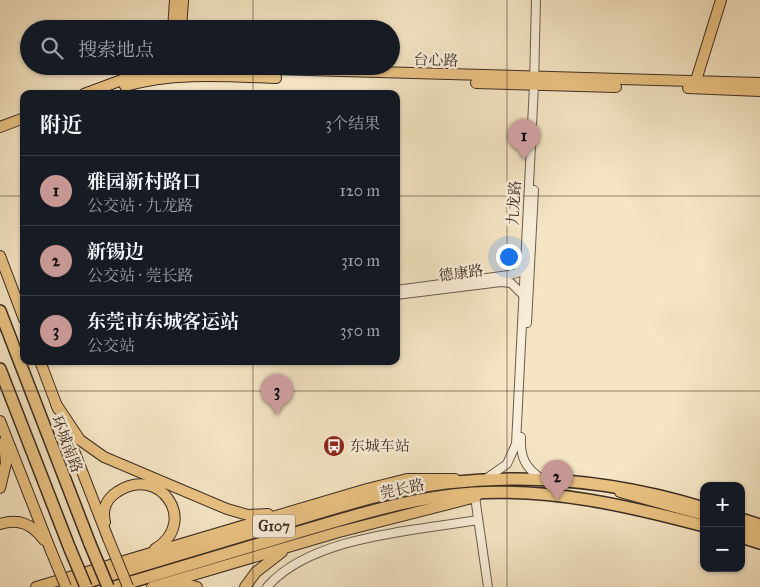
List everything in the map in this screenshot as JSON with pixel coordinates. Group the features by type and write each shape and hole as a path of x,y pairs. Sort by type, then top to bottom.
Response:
{"highway":[{"name":"环城南路","path":"0,311 20,363"},
{"name":"环城南路","path":"21,365 108,587"},
{"path":"0,369 86,587"},
{"name":"莞长路","path":"71,587 390,493 480,480 544,480 599,484 628,488 700,507"},
{"name":"莞长路","path":"114,587 392,505 448,495 493,492 584,499 644,510 700,525"},
{"path":"745,521 760,525"},
{"path":"745,538 760,543"}],"main road":[{"path":"173,20 174,0"},
{"path":"181,20 182,0"},
{"path":"692,85 716,0"},
{"path":"692,85 721,0"},
{"name":"台心路","path":"95,90 135,75"},
{"name":"台心路","path":"116,90 165,75"},
{"name":"台心路","path":"322,75 692,85 760,83"},
{"name":"台心路","path":"692,85 760,91"},
{"path":"0,128 20,120"},
{"path":"0,134 20,126"},
{"path":"0,256 20,308"},
{"path":"41,365 128,587"},
{"path":"56,404 80,440 104,458 237,513 258,515 287,513"},
{"path":"0,421 6,464 0,488"},
{"path":"0,421 66,587"},
{"path":"36,587 287,513 407,480 444,478 480,480"},
{"path":"108,538 103,512 112,495 126,487 139,484 160,490 166,495 173,507 174,528 161,545 136,557"},
{"name":"莞长路","path":"599,484 627,495 700,514"},
{"path":"152,587 408,513 493,492"},
{"path":"0,524 13,521 27,523 40,535 51,552"},
{"path":"745,528 760,533"},
{"path":"245,587 256,572 298,544"},
{"path":"156,587 185,584 197,587"}],"street":[{"name":"九龙路","path":"480,480 492,476 507,464 516,444 524,266 537,81 536,0"},
{"name":"九龙路","path":"541,0 521,454 526,466 544,480"},
{"name":"德康路","path":"400,290 509,276 517,273 524,266"},
{"name":"德康路","path":"400,294 500,282 511,283 523,296"},
{"path":"475,497 488,587"},
{"path":"267,587 283,572 313,553 358,541 478,520"}],"place":[{"name":"雅园新村路口","path":"524,160"},
{"name":"东莞市东城客运站","path":"277,415"},
{"name":"东城车站","path":"334,446"},
{"name":"新锡边","path":"557,501"}]}
